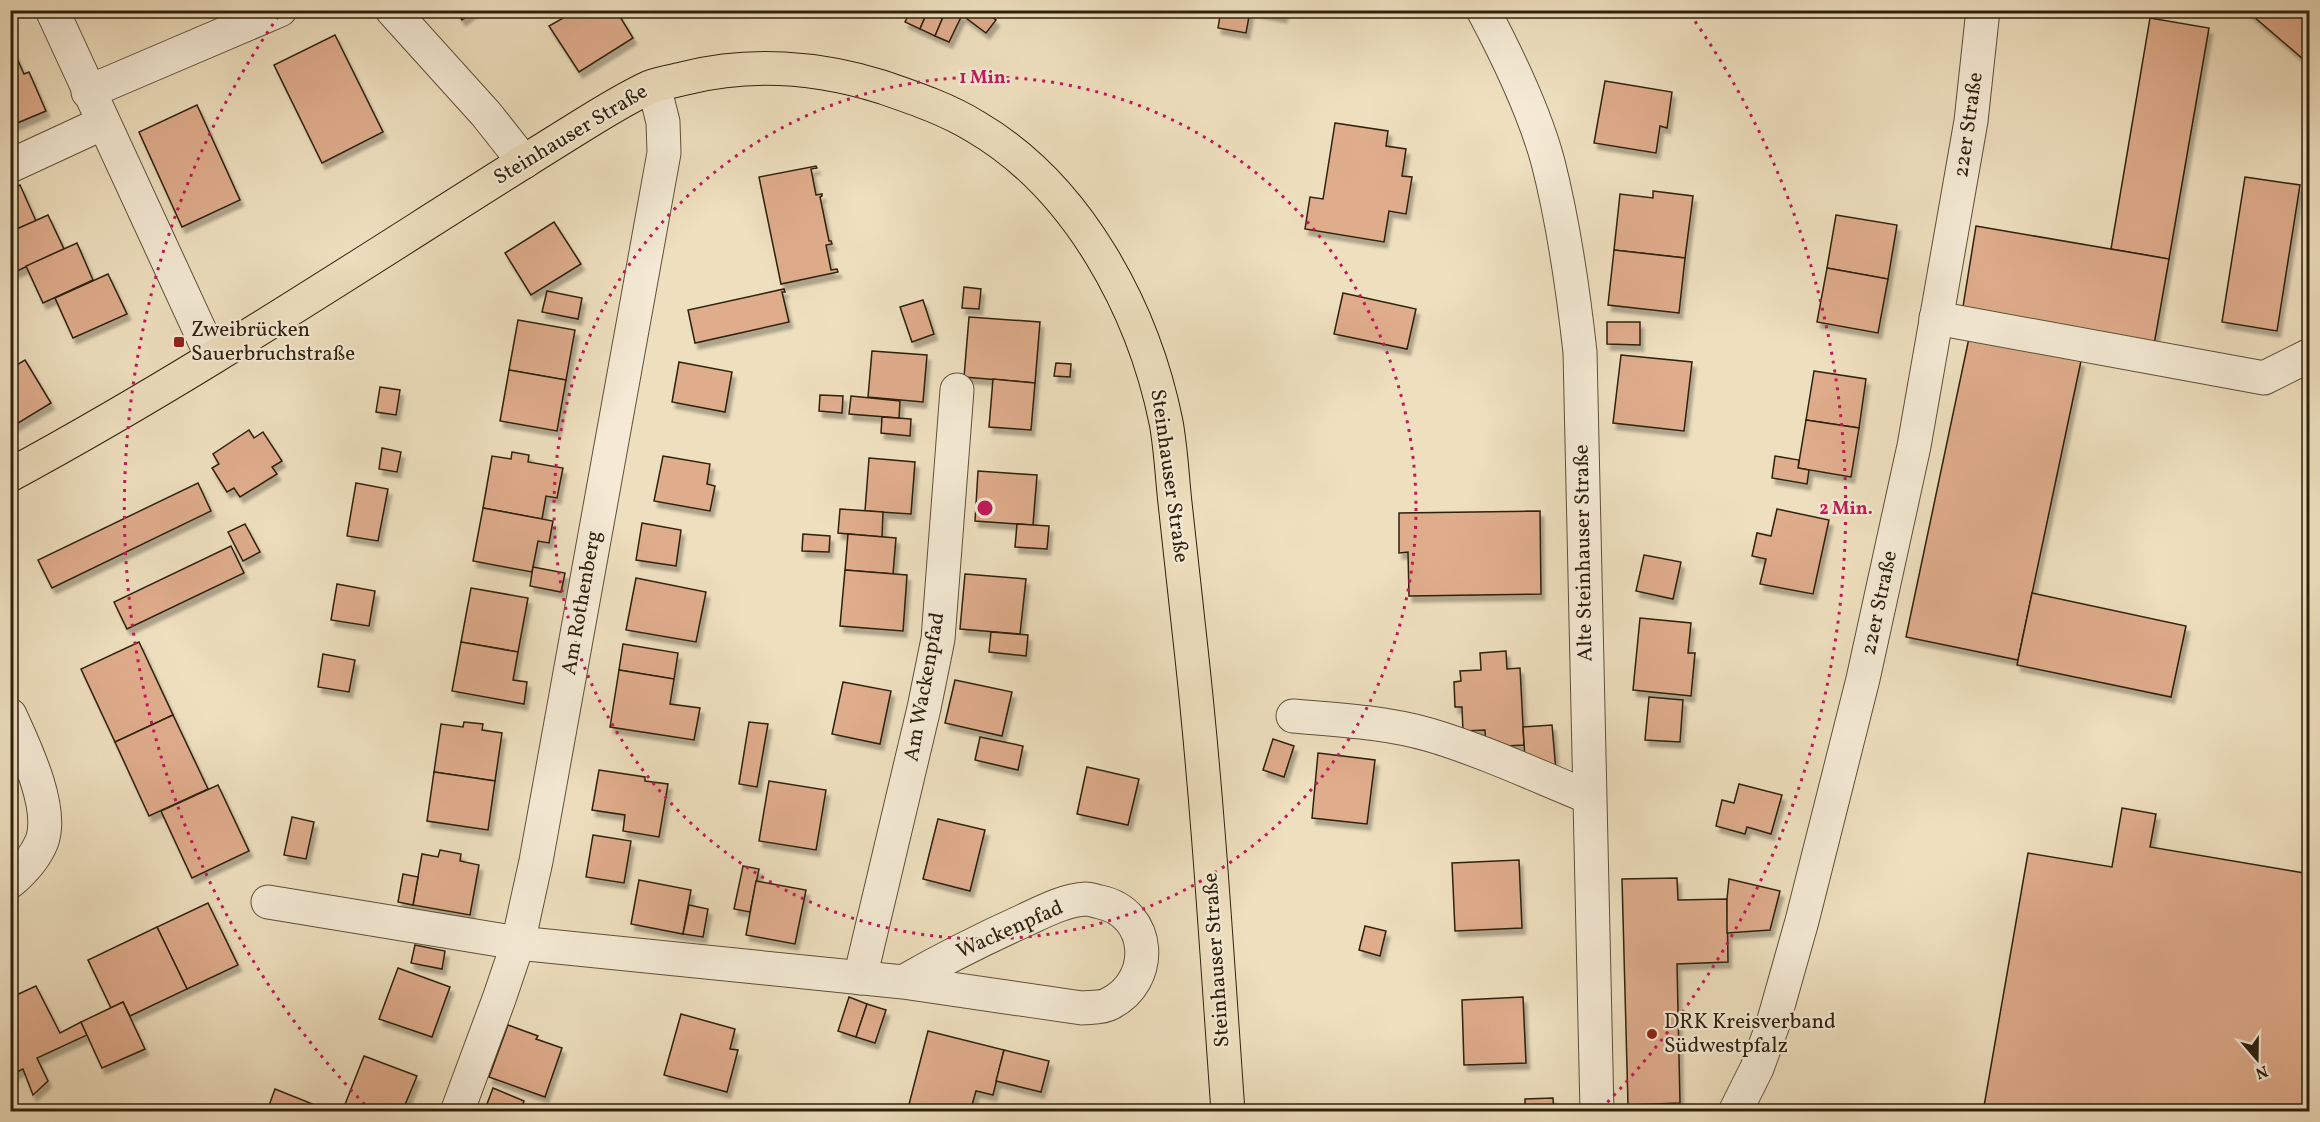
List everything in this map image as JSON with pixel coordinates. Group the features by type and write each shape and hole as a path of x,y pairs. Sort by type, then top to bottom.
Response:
{"main road":[{"name":"Steinhauser Straße","path":"10,475 72,442 623,101 654,86 713,71 761,68 819,72 868,83 925,101 976,127 1018,157 1047,184 1080,225 1108,267 1132,314 1153,369 1167,426 1204,767 1228,1112"}],"street":[{"path":"52,10 212,357"},
{"path":"88,92 280,10"},
{"path":"392,10 486,114 524,162"},
{"name":"Alte Steinhauser Straße","path":"1483,10 1526,103 1547,160 1574,294 1580,352 1597,1112"},
{"name":"22er Straße","path":"1735,1112 1757,1068 1768,1037 1802,921 1863,680 1914,446 1971,122 1983,10"},
{"name":"Am Rothenberg","path":"457,1112 500,999 518,943 536,861 664,153 663,122 654,86"},
{"path":"10,166 103,123"},
{"path":"1936,318 2264,378 2310,355"},
{"name":"Am Wackenpfad","path":"860,978 924,708 938,639 957,390"},
{"path":"10,715 31,765 45,812 42,840 22,872 10,882"},
{"path":"1293,716 1373,723 1430,735 1589,797"},
{"name":"Wackenpfad","path":"268,902 518,943 903,982 1082,1008 1108,1005 1130,990 1141,967 1142,941 1131,920 1113,905 1086,899 1054,907 981,940 903,982"}],"building":[{"path":"456,10 475,10 462,20"},
{"path":"564,10 616,10 633,38 579,72 549,26 565,17 562,12"},
{"path":"911,10 928,10 920,29 905,22"},
{"path":"928,10 946,10 935,36 920,29"},
{"path":"946,10 953,10 962,15 949,42 935,36"},
{"path":"965,10 983,10 996,20 986,33 962,15"},
{"path":"1221,10 1250,11 1246,33 1218,28"},
{"path":"1249,10 1285,10 1283,17"},
{"path":"2246,10 2310,10 2310,65"},
{"path":"2150,18 2209,28 2169,259 2111,249"},
{"path":"335,35 383,132 322,163 274,65"},
{"path":"10,43 24,74 29,72 46,111 10,126"},
{"path":"1605,81 1672,92 1667,128 1660,126 1656,153 1594,143"},
{"path":"197,105 240,200 182,227 139,132"},
{"path":"1335,123 1388,131 1386,146 1406,149 1402,176 1412,177 1406,214 1389,211 1384,242 1305,229 1310,197 1323,199"},
{"path":"816,166 817,168 811,169 816,195 822,194 820,197 829,241 832,244 826,245 831,270 837,269 838,272 781,284 759,177"},
{"path":"2245,177 2300,185 2277,331 2222,322"},
{"path":"20,185 36,221 10,232 10,189"},
{"path":"1653,191 1693,196 1685,258 1614,250 1620,194 1653,198"},
{"path":"48,215 64,249 15,272 10,261 10,232"},
{"path":"1836,215 1897,225 1888,279 1827,268"},
{"path":"554,222 581,264 531,295 505,253"},
{"path":"1976,226 2169,259 2154,345 1962,313"},
{"path":"77,243 93,280 43,303 26,266"},
{"path":"1614,250 1685,258 1679,313 1608,305"},
{"path":"1827,268 1888,279 1878,333 1817,322"},
{"path":"108,274 127,314 73,338 55,298"},
{"path":"964,287 981,289 979,309 962,308"},
{"path":"784,289 785,292 782,292 789,322 695,343 688,310"},
{"path":"547,291 582,298 578,319 542,312"},
{"path":"1343,293 1416,309 1407,349 1334,334"},
{"path":"923,300 934,334 912,342 900,307"},
{"path":"969,317 1040,322 1035,383 964,377"},
{"path":"518,320 575,330 566,380 509,370"},
{"path":"1607,322 1640,322 1640,345 1607,344"},
{"path":"1969,338 2081,361 2018,660 1906,637"},
{"path":"872,351 927,355 923,402 868,397"},
{"path":"1621,355 1692,362 1684,431 1613,423"},
{"path":"25,360 51,403 10,428 10,369"},
{"path":"679,362 732,372 725,412 672,402"},
{"path":"1056,363 1071,364 1070,377 1054,376"},
{"path":"509,370 566,380 557,431 500,421"},
{"path":"1814,371 1866,379 1859,428 1806,420"},
{"path":"993,379 1035,383 1031,430 989,427"},
{"path":"380,387 400,390 396,415 376,412"},
{"path":"820,395 843,396 842,413 819,411"},
{"path":"851,396 900,401 899,418 849,414"},
{"path":"882,417 911,419 910,436 881,433"},
{"path":"1806,420 1859,428 1851,477 1798,468"},
{"path":"249,430 254,438 263,432 282,461 272,467 277,474 240,497 234,488 227,492 212,468 219,464 213,454"},
{"path":"382,448 401,452 397,472 379,469"},
{"path":"512,452 529,455 528,462 563,468 557,498 546,496 542,519 483,508 492,456 511,459"},
{"path":"663,456 710,464 707,484 715,486 710,511 654,501"},
{"path":"1775,456 1799,460 1798,468 1809,470 1807,484 1772,478"},
{"path":"869,458 915,462 911,514 865,511"},
{"path":"978,471 1037,475 1033,525 975,521"},
{"path":"198,483 211,511 52,588 38,560"},
{"path":"356,483 388,489 378,541 347,536"},
{"path":"483,508 553,521 549,543 538,541 532,572 473,561"},
{"path":"840,509 883,512 882,537 838,533"},
{"path":"1777,509 1829,520 1813,594 1760,584 1766,559 1752,556 1757,533 1771,536"},
{"path":"1540,511 1541,594 1409,596 1408,552 1399,553 1399,513"},
{"path":"642,523 681,530 676,566 636,560"},
{"path":"245,524 260,552 243,561 228,532"},
{"path":"1017,524 1049,526 1047,549 1015,547"},
{"path":"803,534 830,536 829,552 802,551"},
{"path":"848,534 896,538 893,574 845,570"},
{"path":"231,546 244,573 127,629 114,602"},
{"path":"1644,555 1681,562 1673,599 1636,591"},
{"path":"533,567 565,573 561,592 530,586"},
{"path":"845,570 907,575 903,631 840,626"},
{"path":"965,574 1026,579 1020,634 960,629"},
{"path":"636,578 706,592 696,642 626,630"},
{"path":"337,584 375,591 369,626 331,620"},
{"path":"471,588 528,598 518,652 461,642"},
{"path":"2032,593 2186,626 2171,697 2017,665"},
{"path":"1640,618 1691,623 1688,653 1695,653 1691,696 1633,690"},
{"path":"991,632 1028,635 1026,656 989,652"},
{"path":"139,642 173,715 115,742 81,669"},
{"path":"461,642 518,652 513,680 527,682 524,704 452,691"},
{"path":"623,644 678,653 674,679 619,670"},
{"path":"1506,651 1507,669 1520,668 1524,745 1486,747 1485,730 1463,731 1462,707 1455,707 1454,682 1461,681 1460,671 1481,670 1480,653"},
{"path":"323,654 355,660 349,692 318,687"},
{"path":"619,670 674,679 670,704 700,708 694,740 610,727"},
{"path":"955,680 1012,692 1002,736 945,723"},
{"path":"843,682 891,691 880,744 832,734"},
{"path":"1649,697 1683,700 1680,742 1645,740"},
{"path":"173,715 208,789 149,816 115,742"},
{"path":"464,722 483,724 482,730 502,733 495,781 434,772 441,724 463,727"},
{"path":"749,722 768,724 757,787 739,784"},
{"path":"1552,725 1556,771 1525,758 1523,727"},
{"path":"980,737 1023,746 1018,770 975,760"},
{"path":"1273,739 1294,746 1284,777 1263,770"},
{"path":"1318,753 1375,760 1367,824 1312,818"},
{"path":"1087,767 1139,779 1128,825 1077,814"},
{"path":"599,770 645,777 645,781 668,784 659,837 623,831 625,815 592,810"},
{"path":"434,772 495,781 488,830 427,821"},
{"path":"769,781 826,790 816,850 759,841"},
{"path":"1739,784 1782,795 1771,834 1747,827 1745,834 1716,826 1722,800 1734,803"},
{"path":"218,785 249,851 192,878 161,811"},
{"path":"2122,808 2156,814 2150,847 2310,874 2310,1112 1983,1112 2028,853 2112,867"},
{"path":"292,817 314,822 306,859 284,855"},
{"path":"938,819 985,830 970,891 923,879"},
{"path":"593,835 631,841 624,883 586,877"},
{"path":"440,850 461,854 460,861 479,865 470,915 413,905 422,854 438,857"},
{"path":"1519,860 1522,928 1455,931 1452,863"},
{"path":"743,866 759,869 750,912 734,909"},
{"path":"403,874 418,877 413,905 398,902"},
{"name":"DRK Kreisverband Südwestpfalz","path":"1677,878 1678,900 1727,899 1728,962 1677,964 1680,1103 1628,1105 1622,879"},
{"path":"1729,879 1780,891 1770,930 1727,933"},
{"path":"639,880 691,890 683,934 631,924"},
{"path":"756,881 806,890 795,944 746,935"},
{"path":"208,903 238,965 187,989 157,927"},
{"path":"689,905 708,909 703,937 683,934"},
{"path":"1365,926 1386,931 1380,956 1359,950"},
{"path":"157,927 187,989 130,1016 123,1002 111,1008 88,960"},
{"path":"415,945 445,951 442,969 411,963"},
{"path":"398,968 450,987 432,1037 379,1019"},
{"path":"36,986 60,1033 81,1022 87,1035 37,1058 48,1081 33,1095 23,1069 10,1075 10,993 12,997"},
{"path":"849,997 867,1004 856,1037 838,1031"},
{"path":"1523,997 1526,1063 1464,1065 1462,1000"},
{"path":"123,1002 145,1049 102,1068 81,1022"},
{"path":"867,1004 886,1010 875,1043 856,1037"},
{"path":"681,1014 735,1029 730,1049 738,1050 727,1092 664,1075"},
{"path":"508,1025 538,1036 536,1039 562,1048 545,1097 489,1077"},
{"path":"928,1031 1004,1050 993,1095 976,1091 970,1112 907,1112"},
{"path":"1004,1050 1049,1061 1041,1092 996,1081"},
{"path":"364,1056 417,1076 402,1112 342,1112"},
{"path":"493,1088 524,1101 520,1112 484,1112"},
{"path":"275,1089 330,1111 330,1112 267,1111"},
{"path":"1553,1098 1554,1112 1525,1112 1525,1099"}],"place":[{"name":"Zweibrücken Sauerbruchstraße","path":"179,342"},
{"name":"DRK Kreisverband Südwestpfalz","path":"1652,1034"}]}
